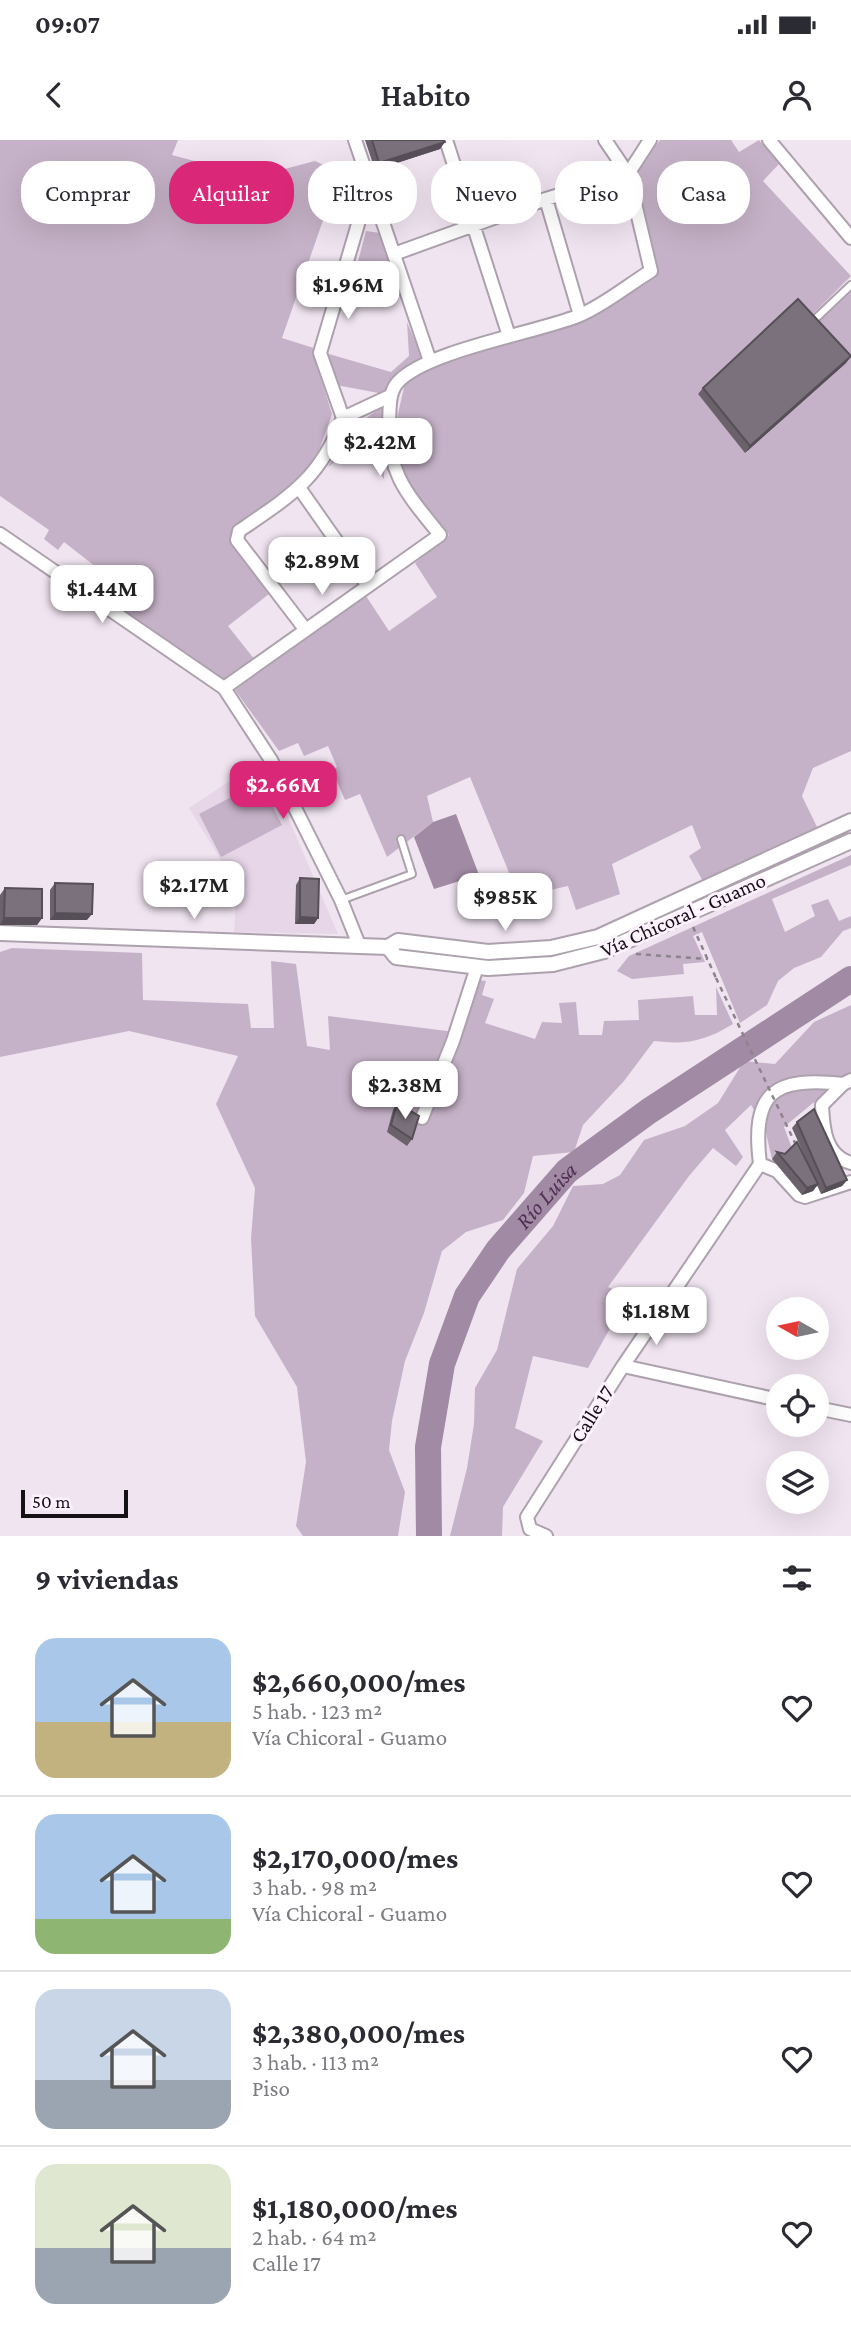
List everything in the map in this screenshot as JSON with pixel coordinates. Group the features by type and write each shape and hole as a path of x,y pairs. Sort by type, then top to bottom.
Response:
{"street":[{"path":"355,140 430,362"},
{"path":"446,140 509,336"},
{"path":"605,140 619,161"},
{"path":"636,161 650,140"},
{"path":"769,140 851,238"},
{"path":"394,254 555,196"},
{"path":"546,199 580,315"},
{"path":"305,629 237,540 239,531 300,489 334,442 343,418 320,354 358,224"},
{"path":"223,688 440,536 401,487 391,462 388,437 390,396 398,382 430,362 580,315 651,271 640,224"},
{"path":"343,418 390,396"},
{"path":"300,489 368,586"},
{"path":"0,534 223,688 271,760 341,900 359,945"},
{"name":"Vía Chicoral - Guamo","path":"0,933 388,947 398,941 488,952 551,948 598,937 851,821"},
{"name":"Vía Chicoral - Guamo","path":"388,947 396,957 482,968 553,964 604,951 851,841"},
{"path":"733,875 739,890"},
{"path":"636,919 641,934"},
{"path":"422,1118 488,952"},
{"path":"847,1082 817,1081 786,1086 767,1096 761,1110 757,1139 760,1164 772,1168 799,1195 805,1197 851,1182"},
{"path":"847,1082 822,1105 824,1136 841,1160 851,1163"},
{"name":"Calle 17","path":"546,1536 530,1528 527,1517 622,1366 760,1164"},
{"path":"622,1366 766,1397"},
{"path":"829,1410 851,1415"}],"lane":[{"path":"810,324 851,285"},
{"path":"341,900 411,874 401,839"}],"path":[{"path":"688,914 799,1152"},
{"path":"630,953 708,959"}],"shaded area":[{"path":"0,140 178,140 172,155 194,161 169,161 169,224 294,224 294,167 308,163 308,224 322,224 282,338 320,350 318,369 332,414 311,473 232,542 269,594 228,626 255,660 224,682 94,591 105,574 64,542 58,550 44,539 49,530 0,496"},
{"path":"660,140 731,140 739,152 759,140 779,164 763,181 851,276 807,320 698,394 746,453 813,327 851,292 851,751 813,768 802,796 819,831 705,885 689,856 701,848 692,825 612,864 620,894 576,910 568,886 519,897 470,777 427,796 433,822 387,857 360,794 345,800 332,770 337,767 328,746 304,756 298,743 279,751 235,690 366,596 389,631 437,597 415,563 449,535 412,487 397,459 396,430 405,383 434,364 583,320 655,273 643,223 643,162"},
{"path":"366,231 380,233 395,277 357,265"},
{"path":"407,322 423,360 387,384 384,394 336,385 329,354 391,372 409,356"},
{"path":"385,404 384,479 357,445 328,467 349,431"},
{"path":"260,761 281,801 338,934 234,932 238,863 222,862 189,808"},
{"path":"260,782 282,825 221,857 199,814"},
{"path":"456,814 479,875 434,889 414,837 433,822"},
{"path":"851,855 851,865 772,899 785,932 815,916 811,905 828,899 839,921 851,916 851,928 843,931 821,957 794,968 778,981 767,1005 740,1023 702,932 693,936 705,962 683,964 684,974 632,979 617,971 629,956"},
{"path":"12,948 142,953 143,1000 248,1004 251,1028 274,1028 271,961 296,964 307,1046 330,1050 328,1016 455,1032 469,979 486,981 482,995 494,999 485,1023 535,1039 542,1022 562,1023 559,1003 576,1002 579,1035 602,1035 604,1021 639,1020 638,1000 693,996 695,1015 717,1015 716,987 733,1024 695,1040 654,1041 624,1081 583,1125 574,1152 533,1156 524,1193 503,1220 466,1232 442,1251 424,1313 405,1361 392,1421 389,1450 405,1492 398,1536 303,1536 296,1526 306,1462 297,1387 255,1316 251,1238 255,1188 216,1104 238,1056 129,1031 0,1057 0,952"},
{"path":"851,1005 851,1086 813,1103 784,1127 792,1148 780,1161 772,1159 765,1129 751,1105 725,1130 743,1157 736,1166 713,1148 689,1176 608,1287 628,1296 588,1368 533,1356 515,1428 543,1441 503,1507 502,1536 450,1536 467,1468 474,1424 475,1388 497,1350 517,1269 553,1226 573,1186 603,1184 620,1175 644,1140 685,1126 718,1103 744,1061 775,1064 814,1022"}],"building":[{"path":"372,140 445,142 385,161 378,161"},
{"path":"798,299 851,356 750,446 703,388"},
{"path":"300,878 319,879 318,918 300,917"},
{"path":"55,883 93,884 92,914 55,913"},
{"path":"5,888 42,889 42,918 4,918"},
{"path":"397,1103 419,1116 412,1139 391,1125"},
{"path":"814,1109 847,1180 826,1188 797,1122"},
{"path":"797,1142 818,1184 807,1188 777,1152 785,1154"}],"waterway":[{"name":"Río Luisa","path":"429,1536 428,1447 442,1364 467,1296 498,1250 567,1171 649,1111 851,979"}]}
